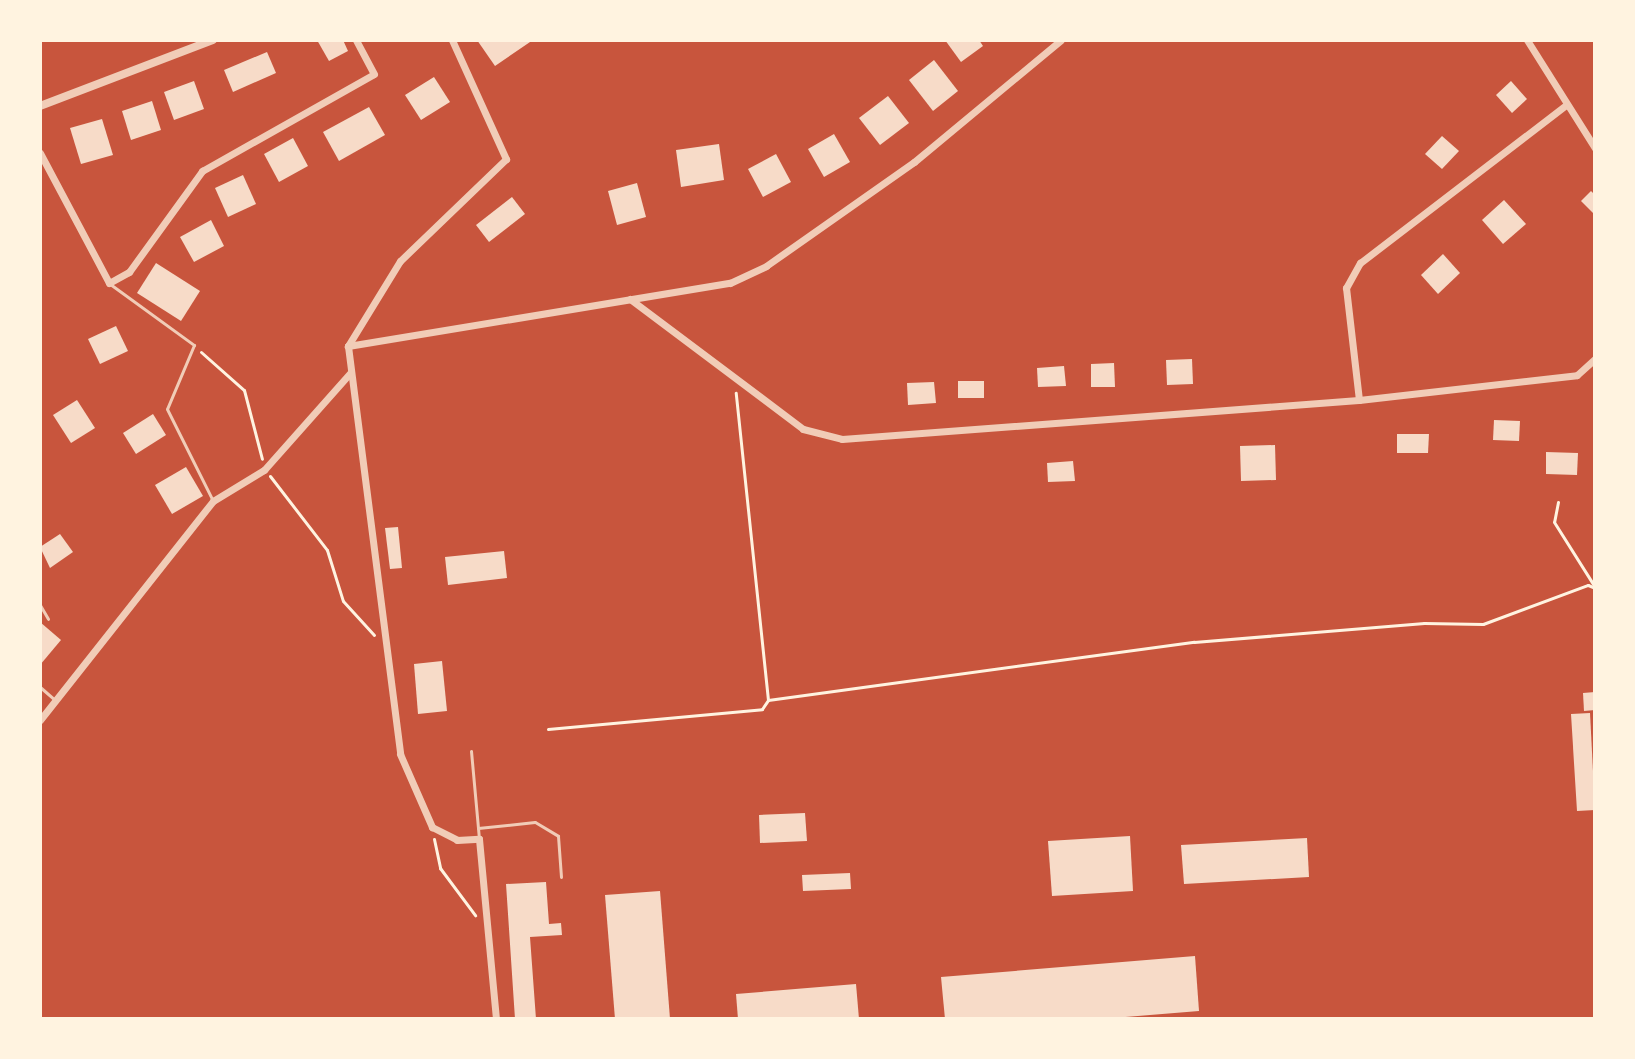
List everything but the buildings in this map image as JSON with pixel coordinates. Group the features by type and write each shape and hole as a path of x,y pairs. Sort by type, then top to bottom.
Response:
{"street":[{"path":"40,106 213,40"},
{"path":"40,153 109,283 129,272 202,171 374,74 356,40"},
{"path":"452,40 506,159 400,261 348,346 400,754 432,827 457,840 479,839 496,1019"},
{"path":"348,346 730,283 766,266 914,162 1061,40"},
{"path":"1527,40 1595,148"},
{"path":"1359,400 1346,288 1360,263 1566,105"},
{"path":"630,299 803,429 842,439 1359,400 1577,375 1595,359"},
{"path":"40,720 213,501 264,470 350,373"}],"lane":[{"path":"109,283 194,345 167,409 213,501"},
{"path":"40,605 48,619"},
{"path":"40,687 55,700"},
{"path":"471,751 479,839"},
{"path":"478,828 535,822 547,829 558,836 561,877"}],"path":[{"path":"194,345 244,390 264,470 327,550 343,601 385,646"},
{"path":"548,729 762,709 768,700 735,378"},
{"path":"1558,502 1554,522 1595,587"},
{"path":"768,700 1194,642 1424,623 1483,624 1588,585 1595,587"},
{"path":"432,827 440,868 488,933"}]}
